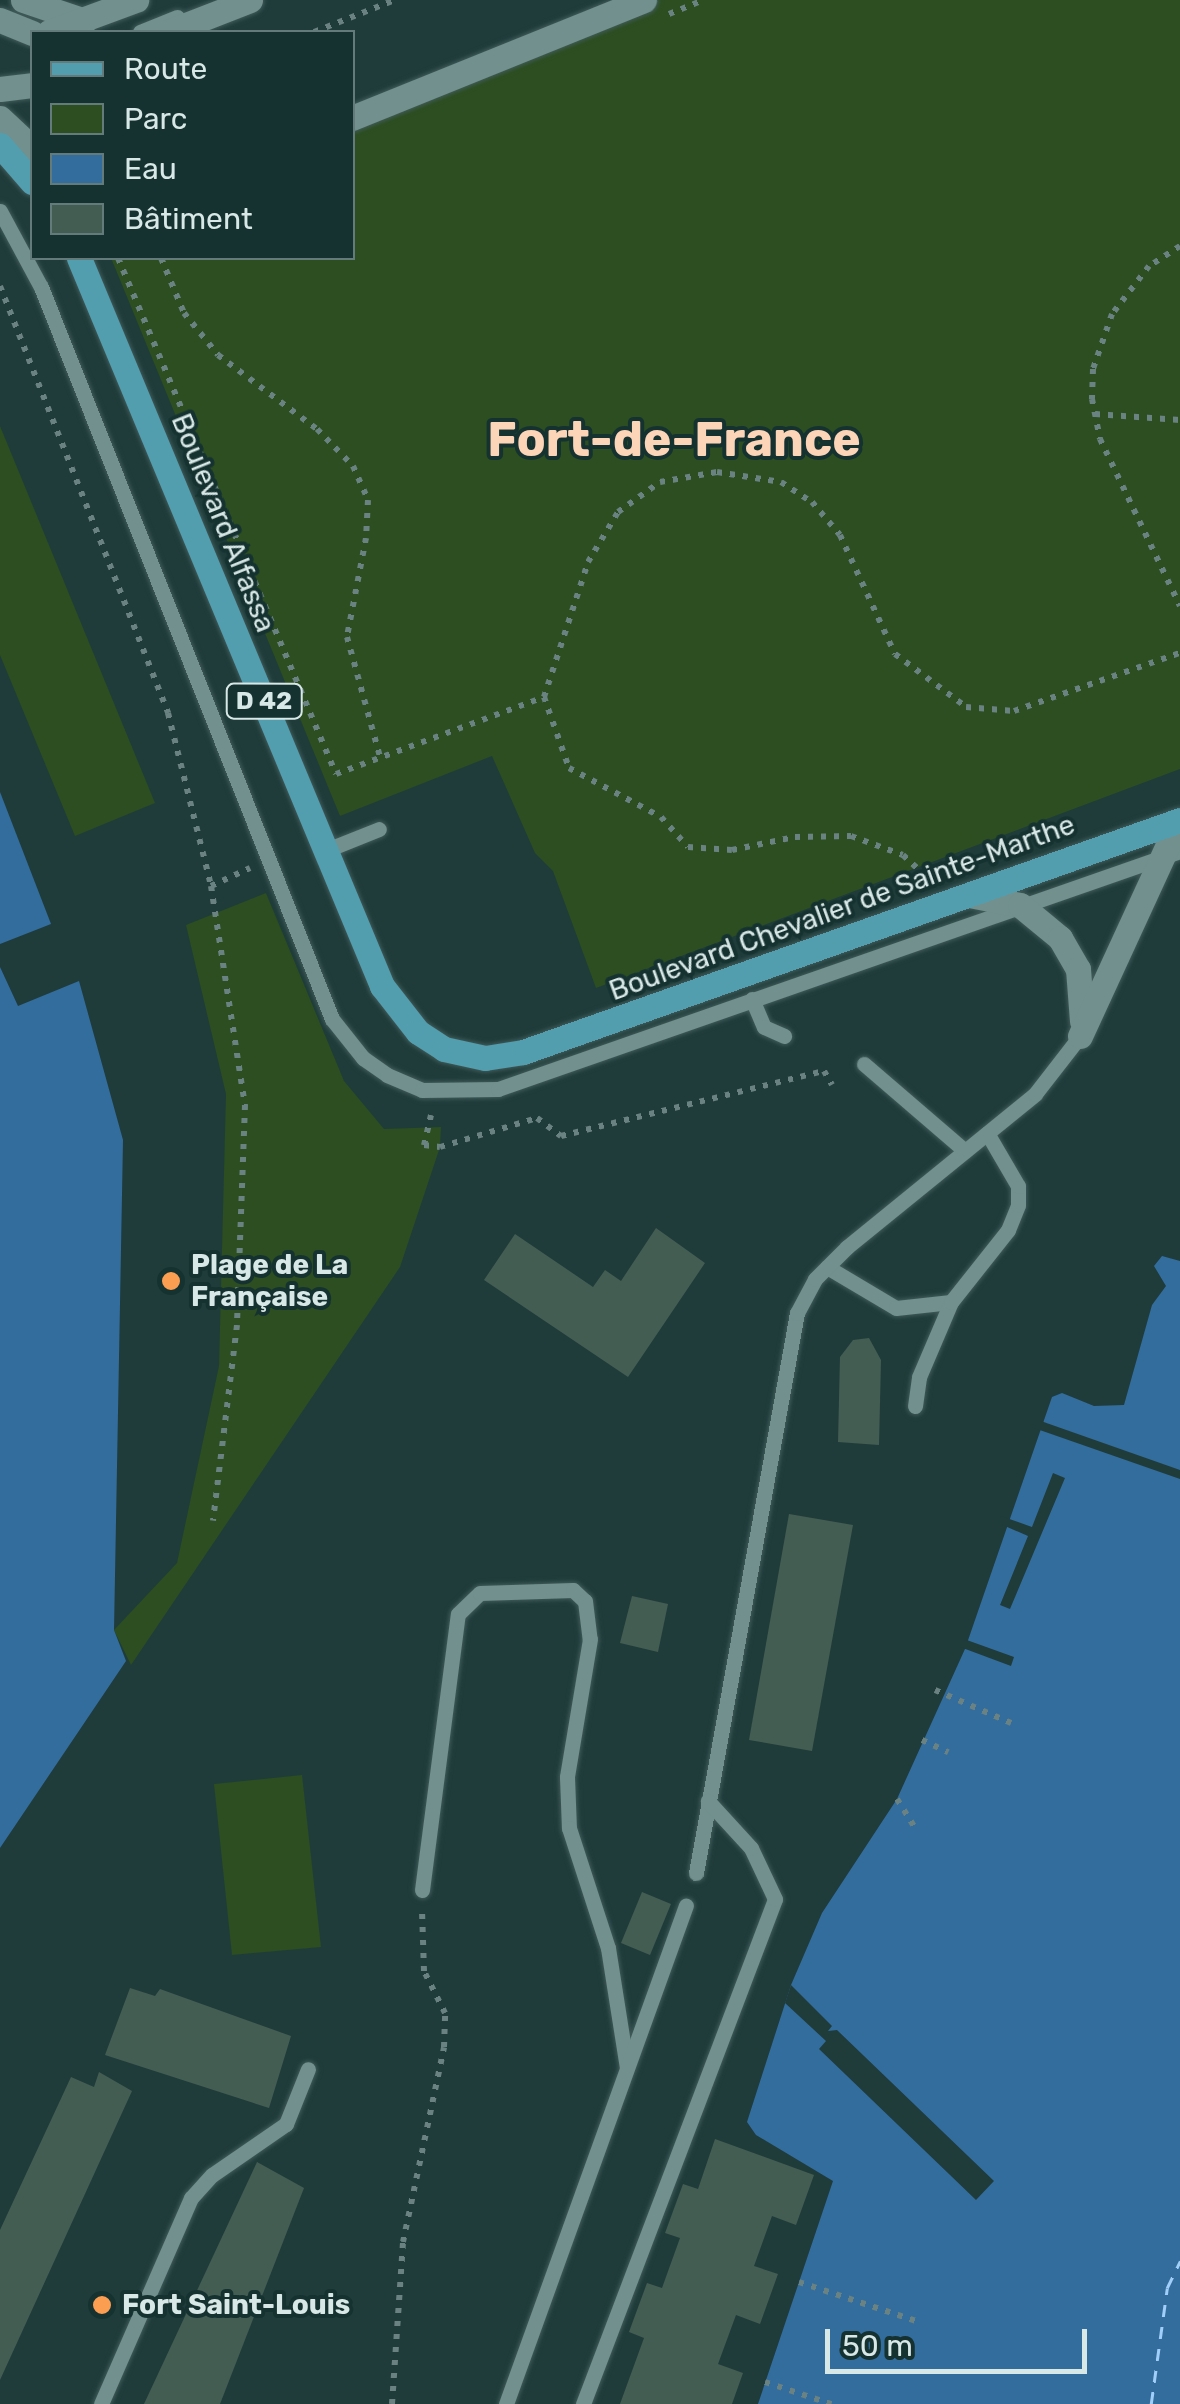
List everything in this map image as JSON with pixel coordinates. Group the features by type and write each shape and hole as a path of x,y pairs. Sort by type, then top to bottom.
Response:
{"main road":[{"path":"0,145 30,180"},
{"name":"Boulevard Alfassa","path":"81,260 382,986 418,1032 474,1057 523,1052"},
{"name":"Boulevard Chevalier de Sainte-Marthe","path":"523,1052 1180,821"}],"street":[{"path":"22,0 84,21"},
{"path":"55,30 136,0"},
{"path":"173,30 250,0"},
{"path":"355,117 644,0"},
{"path":"0,20 30,32"},
{"path":"0,89 30,84"},
{"path":"0,118 30,146"},
{"path":"1080,1036 1172,853 1180,821"},
{"path":"969,895 1020,905 1060,938 1078,969 1080,1036"}],"lane":[{"path":"145,30 217,0"},
{"path":"0,79 30,74"},
{"path":"0,211 34,270 332,1019 347,1042 403,1083 482,1093 1172,853"},
{"path":"324,851 378,829"},
{"path":"752,999 764,1026 784,1036"},
{"path":"696,1873 797,1314 828,1267 1035,1094 1080,1036"},
{"path":"864,1064 964,1151"},
{"path":"915,1406 919,1377 951,1302 1008,1230 1018,1206 1018,1186 987,1134"},
{"path":"828,1267 896,1308 951,1302"},
{"path":"422,1890 462,1605 480,1593 580,1594 590,1639 567,1777 569,1828 608,1948 627,2068"},
{"path":"583,2404 774,1899 751,1848 708,1800"},
{"path":"506,2404 686,1905"},
{"path":"101,2404 191,2198 212,2175 286,2124 308,2069"}],"path":[{"path":"319,30 395,0"},
{"path":"1180,246 1134,281 1104,330 1093,369 1095,414 1123,491 1180,606"},
{"path":"106,260 197,478"},
{"path":"119,260 336,774 544,697"},
{"path":"162,260 184,313 218,356 317,429 353,466 368,500 347,638 380,757"},
{"path":"0,286 168,712 210,886 246,1105 238,1325 213,1521"},
{"path":"1095,414 1180,420"},
{"path":"931,881 903,855 851,836 795,837 732,850 688,847 660,817 569,768 544,697 588,562 618,512 660,482 717,472 781,482 812,502 840,535 895,654 966,707 998,712 1038,705 1180,653"},
{"path":"210,886 256,865"},
{"path":"913,888 949,874"},
{"path":"432,1113 424,1144 440,1147 537,1118 561,1136 824,1071 832,1085"},
{"path":"936,1690 1012,1723"},
{"path":"922,1740 948,1752"},
{"path":"898,1799 916,1830"},
{"path":"392,2404 403,2242 444,2047 445,2013 424,1970 422,1890"},
{"path":"799,2282 916,2321"},
{"path":"765,2382 831,2404"}],"green space":[{"path":"644,0 1180,0 1180,769 596,988 553,871 535,853 492,756 340,816 112,260 355,260 355,117"},
{"path":"0,426 155,803 75,836 0,655"},
{"path":"266,893 344,1081 384,1129 441,1127 440,1147 400,1267 131,1665 114,1630 177,1563 219,1366 226,1094 186,925"},
{"path":"302,1775 321,1947 232,1955 214,1784"}],"water":[{"path":"0,792 51,924 0,944"},
{"path":"0,967 18,1006 79,981 123,1140 114,1630 126,1661 0,1848"},
{"path":"1162,1256 1180,1261 1180,2404 758,2404 833,2181 756,2135 747,2122 791,1985 822,1913 897,1799 965,1649 1052,1397 1062,1393 1094,1406 1124,1405 1152,1305 1166,1286 1154,1266"}],"pier":[{"path":"1038,1420 1180,1470 1180,1479 1034,1428"},
{"path":"1053,1473 1065,1478 1010,1609 1000,1605 1028,1536 998,1523 1001,1516 1032,1527"},
{"path":"964,1639 1014,1657 1011,1666 960,1647"},
{"path":"791,1985 832,2026 828,2031 837,2030 994,2181 976,2200 819,2049 826,2041 785,2003"}],"building":[{"path":"656,1228 705,1263 628,1377 484,1280 515,1234 593,1287 605,1270 621,1281"},
{"path":"869,1338 881,1360 879,1445 838,1442 840,1357 853,1340"},
{"path":"789,1514 853,1525 812,1751 749,1740"},
{"path":"632,1596 668,1604 658,1652 620,1643"},
{"path":"642,1892 671,1904 650,1955 621,1943"},
{"path":"130,1988 155,1996 160,1989 291,2036 269,2108 105,2055"},
{"path":"99,2072 132,2091 0,2380 0,2230 71,2077 94,2087"},
{"path":"715,2139 814,2175 796,2225 772,2216 754,2266 778,2274 760,2324 736,2315 718,2364 743,2373 732,2404 620,2404 644,2338 629,2332 647,2283 662,2288 680,2238 665,2233 683,2184 698,2189"},
{"path":"257,2162 304,2188 220,2404 144,2404"}],"ferry route":[{"path":"1151,2404 1167,2288 1180,2261"}],"place":[{"name":"Plage de La Française","path":"171,1281"},
{"name":"Fort Saint-Louis","path":"102,2305"}],"district":[{"name":"Fort-de-France","path":"674,440"}]}
